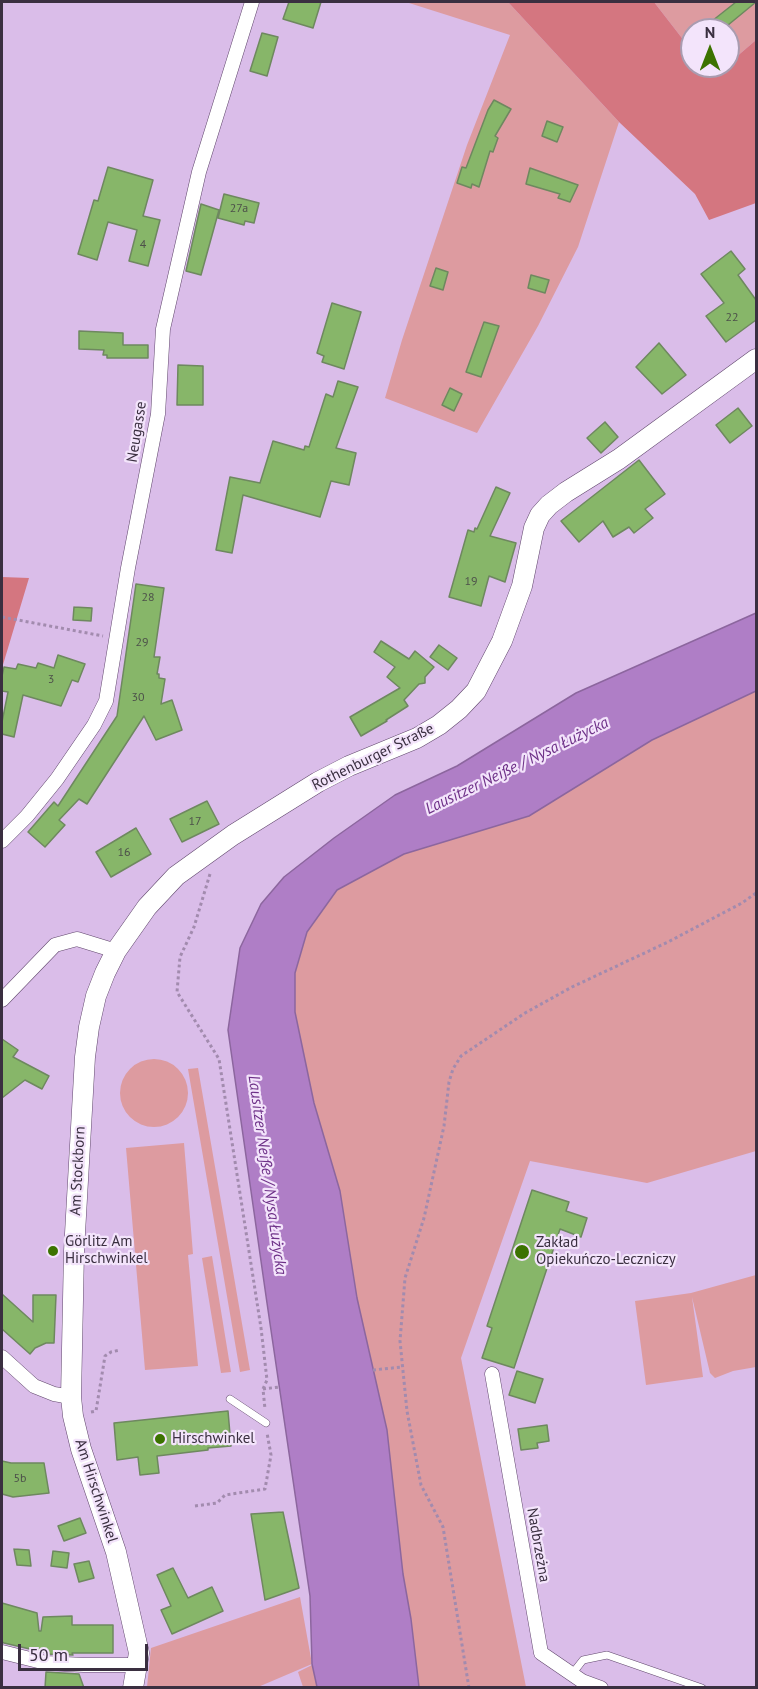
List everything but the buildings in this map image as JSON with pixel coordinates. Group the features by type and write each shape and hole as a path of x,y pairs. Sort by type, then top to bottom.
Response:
{"street":[{"name":"Neugasse","path":"2,841 35,807 57,779 94,725 106,701 128,568 158,414 163,329 199,172 252,2"},
{"name":"Rothenburger Straße","path":"116,951 147,907 177,876 233,836 318,782 349,766 417,738 439,725 459,709 476,691 502,641 522,586 534,528 540,515 566,492 619,459 756,359"},
{"path":"2,1000 55,945 77,939 116,951"},
{"name":"Am Stockborn","path":"72,1407 74,1251 85,1057 96,996 116,951"},
{"path":"2,1357 34,1386 54,1394 72,1407"},
{"name":"Nadbrzeżna","path":"492,1374 541,1653 582,1681 601,1688"},
{"name":"Am Hirschwinkel","path":"72,1407 81,1449 116,1552 138,1653 133,1688"},
{"path":"2,1652 46,1663 137,1665"}],"lane":[{"path":"230,1399 266,1423"},
{"path":"572,1674 583,1660 607,1655 702,1688"}],"path":[{"path":"2,617 117,639"},
{"path":"210,873 194,927 180,957 177,992 219,1059 261,1328 267,1380 263,1389 279,1387"},
{"path":"469,1688 443,1527 422,1485 407,1411 400,1341 405,1278 424,1218 444,1126 449,1082 453,1069 461,1056 525,1013 572,987 668,942 742,903 756,893"},
{"path":"72,1407 96,1411 105,1356 120,1350"},
{"path":"373,1370 402,1367"},
{"path":"195,1506 217,1503 225,1495 265,1489 271,1455 266,1423"}],"shaded area":[{"path":"409,2 508,2 619,122 578,247 538,326 477,433 385,398 467,145 510,35"},
{"path":"508,2 654,2 680,36 680,78 740,78 740,54 756,40 756,203 709,220 695,194 619,122"},
{"path":"654,2 756,2 756,40 740,54 740,18 680,18 680,36"},
{"path":"2,577 29,578 2,668"},
{"path":"756,691 756,1151 647,1183 530,1161 461,1358 526,1687 419,1687 403,1574 387,1430 357,1298 340,1191 314,1103 295,1012 295,973 307,932 337,890 404,854 529,816 652,740"},
{"path":"154,1059 167,1062 178,1069 185,1080 188,1093 185,1106 178,1117 167,1124 154,1127 141,1124 130,1117 123,1106 120,1093 123,1080 130,1069 141,1062"},
{"path":"198,1068 250,1370 240,1372 188,1069"},
{"path":"184,1143 193,1254 188,1255 198,1366 145,1370 126,1148"},
{"path":"212,1256 231,1372 221,1373 202,1258"},
{"path":"756,1275 756,1367 733,1371 715,1378 710,1373 692,1297 703,1377 646,1385 635,1301 691,1293"},
{"path":"300,1597 312,1664 258,1687 147,1687 151,1648"},
{"path":"312,1665 317,1687 303,1687 298,1672"}],"water":[{"name":"Lausitzer Neiße / Nysa Łużycka","path":"756,613 756,691 652,740 529,816 404,854 337,890 307,932 295,973 295,1012 314,1103 340,1191 357,1298 387,1430 403,1574 419,1687 317,1687 312,1664 310,1596 228,1030 240,948 261,904 284,877 395,795 457,766 576,693"}],"place":[{"name":"Görlitz Am Hirschwinkel","path":"53,1251"},
{"name":"Zakład Opiekuńczo-Leczniczy","path":"522,1252"},
{"name":"Hirschwinkel","path":"160,1439"}]}
